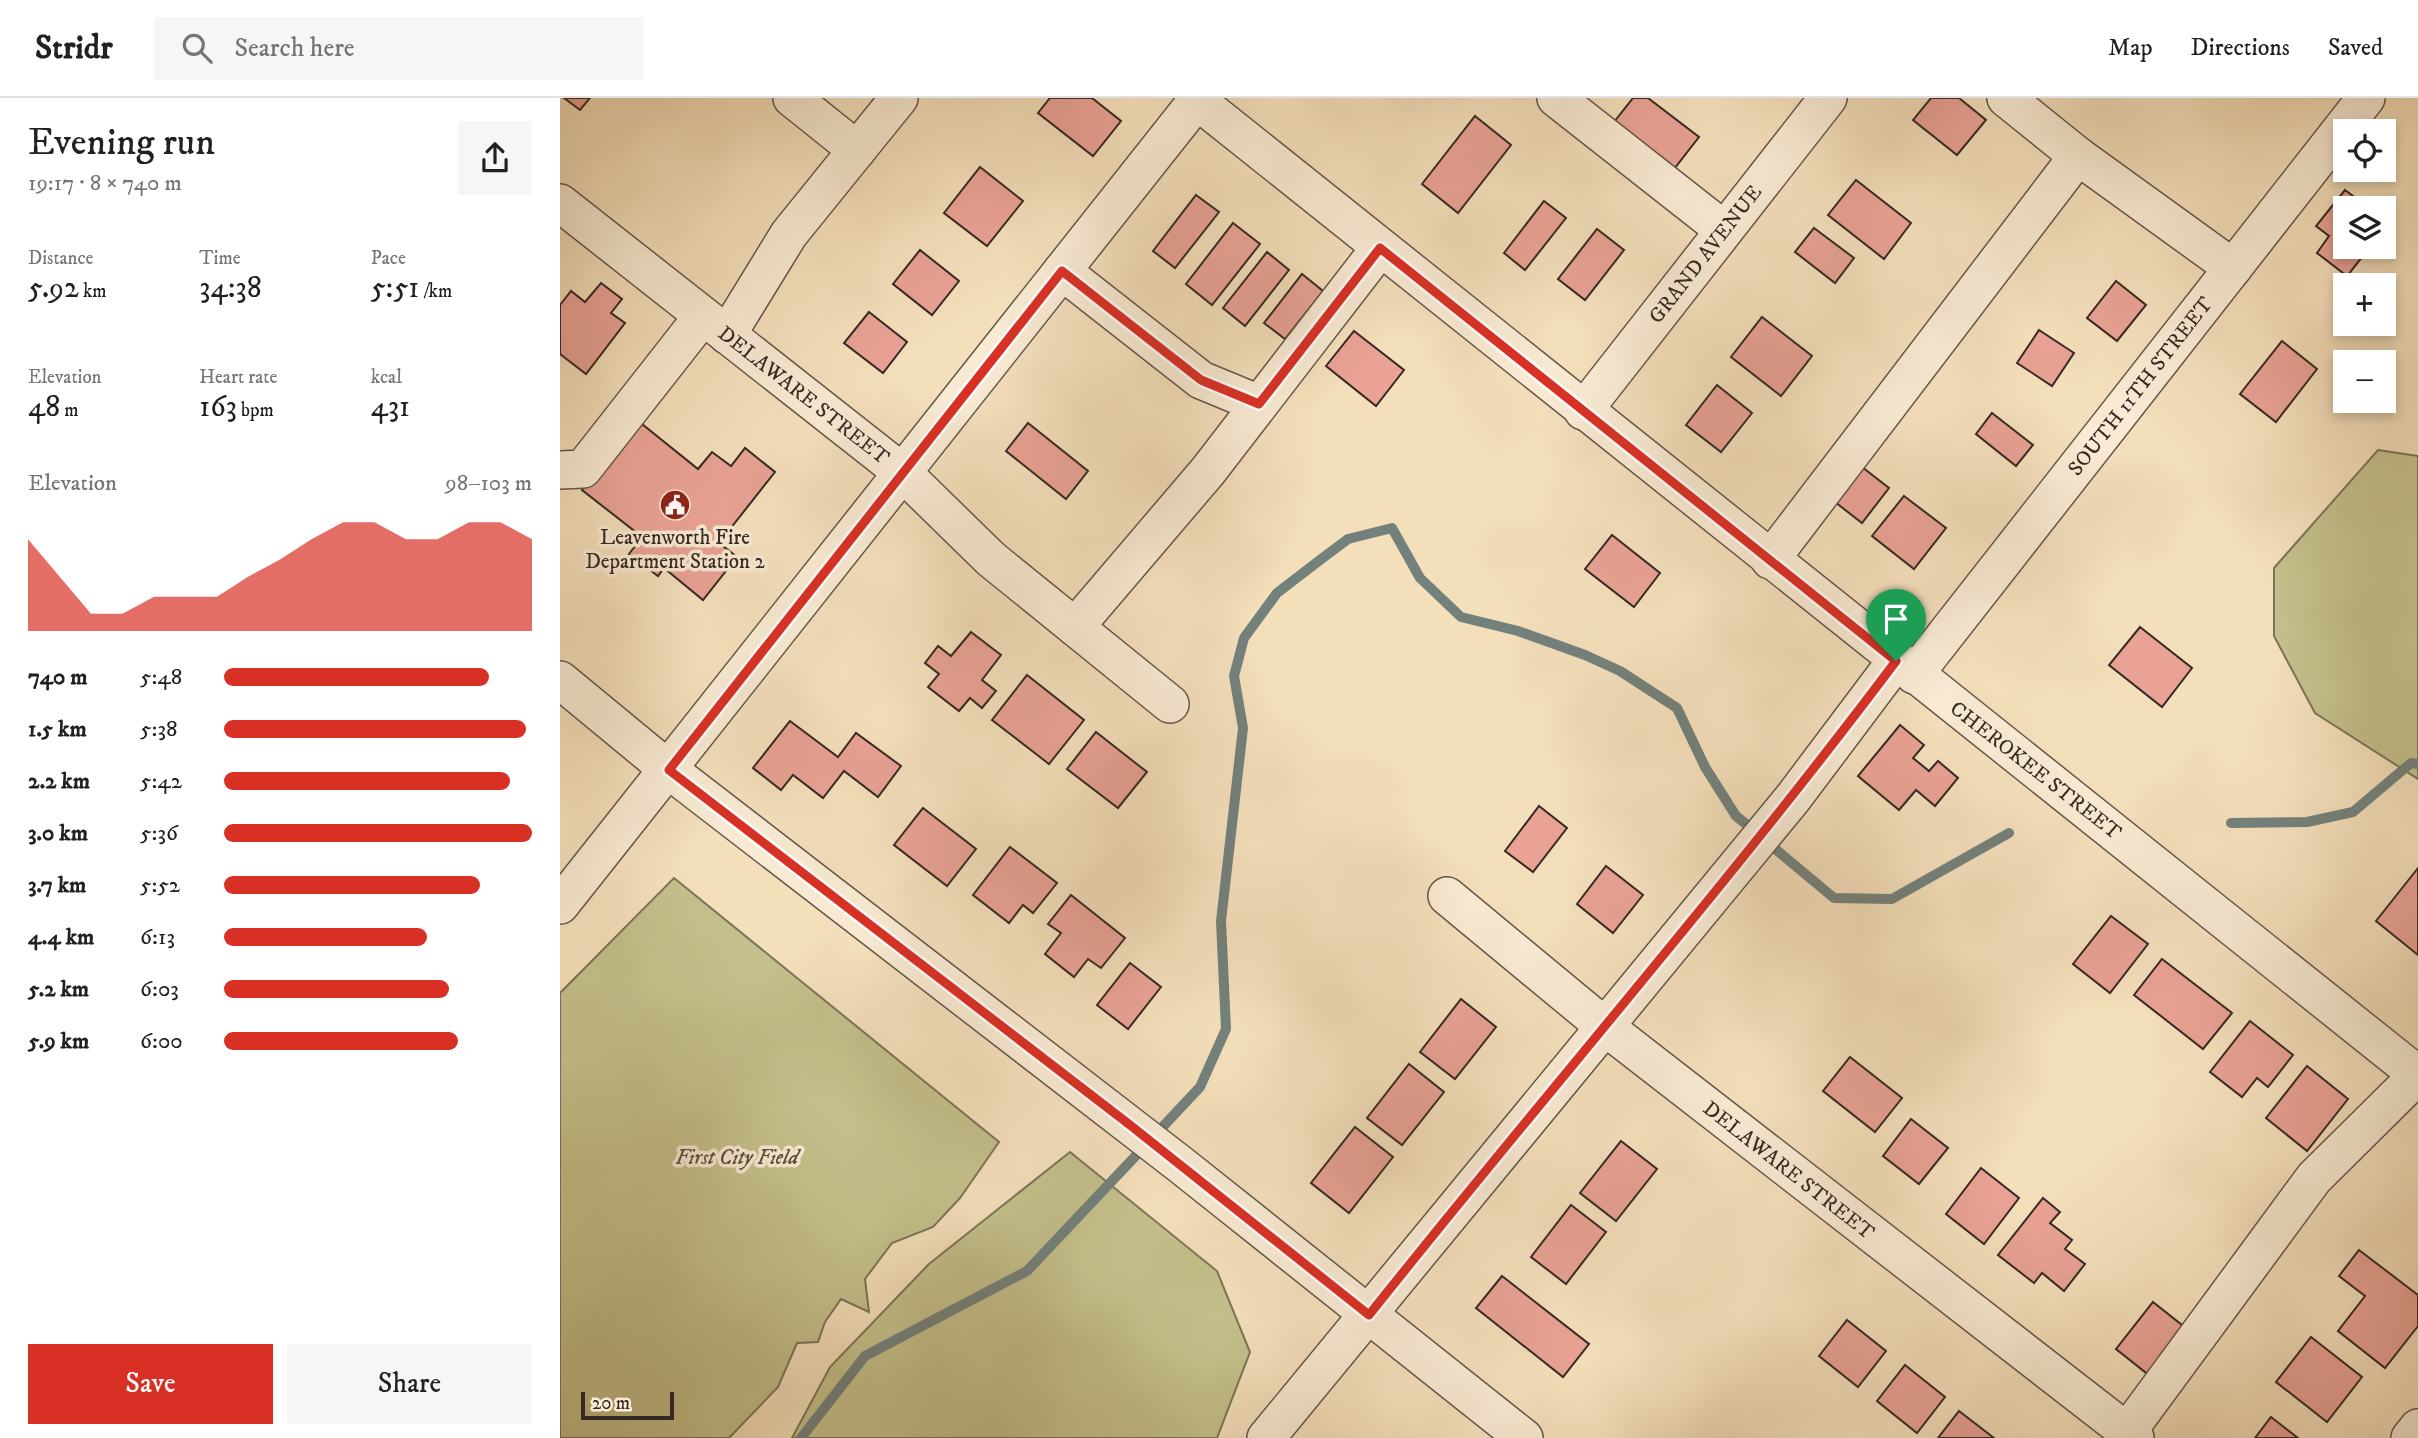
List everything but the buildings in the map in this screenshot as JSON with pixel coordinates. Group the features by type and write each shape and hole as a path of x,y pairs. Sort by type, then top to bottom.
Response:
{"street":[{"path":"792,98 857,150"},
{"path":"560,470 583,469 715,325 899,98"},
{"path":"1556,98 1724,230"},
{"name":"GRAND AVENUE","path":"1583,411 1828,98"},
{"path":"2006,98 2078,156 2232,268"},
{"name":"SOUTH 11TH STREET","path":"1266,1438 1793,798 1905,668 2232,268 2365,98"},
{"path":"560,905 1197,99"},
{"name":"CHEROKEE STREET","path":"1197,99 1583,411 2418,1075"},
{"path":"1770,560 2078,156"},
{"name":"DELAWARE STREET","path":"560,203 903,473 991,559 1170,704"},
{"path":"1075,627 1208,471 1380,248"},
{"path":"1062,271 1201,380 1259,404"},
{"path":"560,680 669,770 1130,1125 1524,1438"},
{"name":"DELAWARE STREET","path":"1447,896 1604,1026 2131,1435"},
{"path":"2131,1435 2314,1178 2418,1075"},
{"path":"2410,1438 2418,1428"}],"green space":[{"path":"2378,450 2418,456 2418,779 2315,713 2274,636 2274,568"},
{"name":"First City Field","path":"674,878 999,1142 960,1198 933,1227 892,1243 865,1279 869,1312 841,1299 825,1322 818,1342 797,1343 778,1387 729,1438 560,1438 560,993"},
{"path":"1070,1152 1217,1271 1250,1352 1217,1438 792,1438 830,1367 929,1264"}],"waterway":[{"path":"1155,1135 1200,1087 1226,1029 1221,921 1243,728 1234,676 1244,638 1277,593 1348,539 1392,528 1420,578 1461,617 1518,631 1585,655 1620,671 1677,708 1705,767 1736,816 1756,832"},
{"path":"2231,823 2307,822 2353,812 2411,763 2418,764"},
{"path":"1767,842 1834,898 1892,899 2009,833"},
{"path":"801,1438 865,1356 1027,1271 1145,1146"}],"place":[{"name":"Leavenworth Fire Department Station 2","path":"675,505"}],"route":[{"path":"1380,248 1896,661 1793,798 1488,1165 1369,1315 1130,1125 669,770 1062,271 1201,380 1259,404 1380,248"}]}
